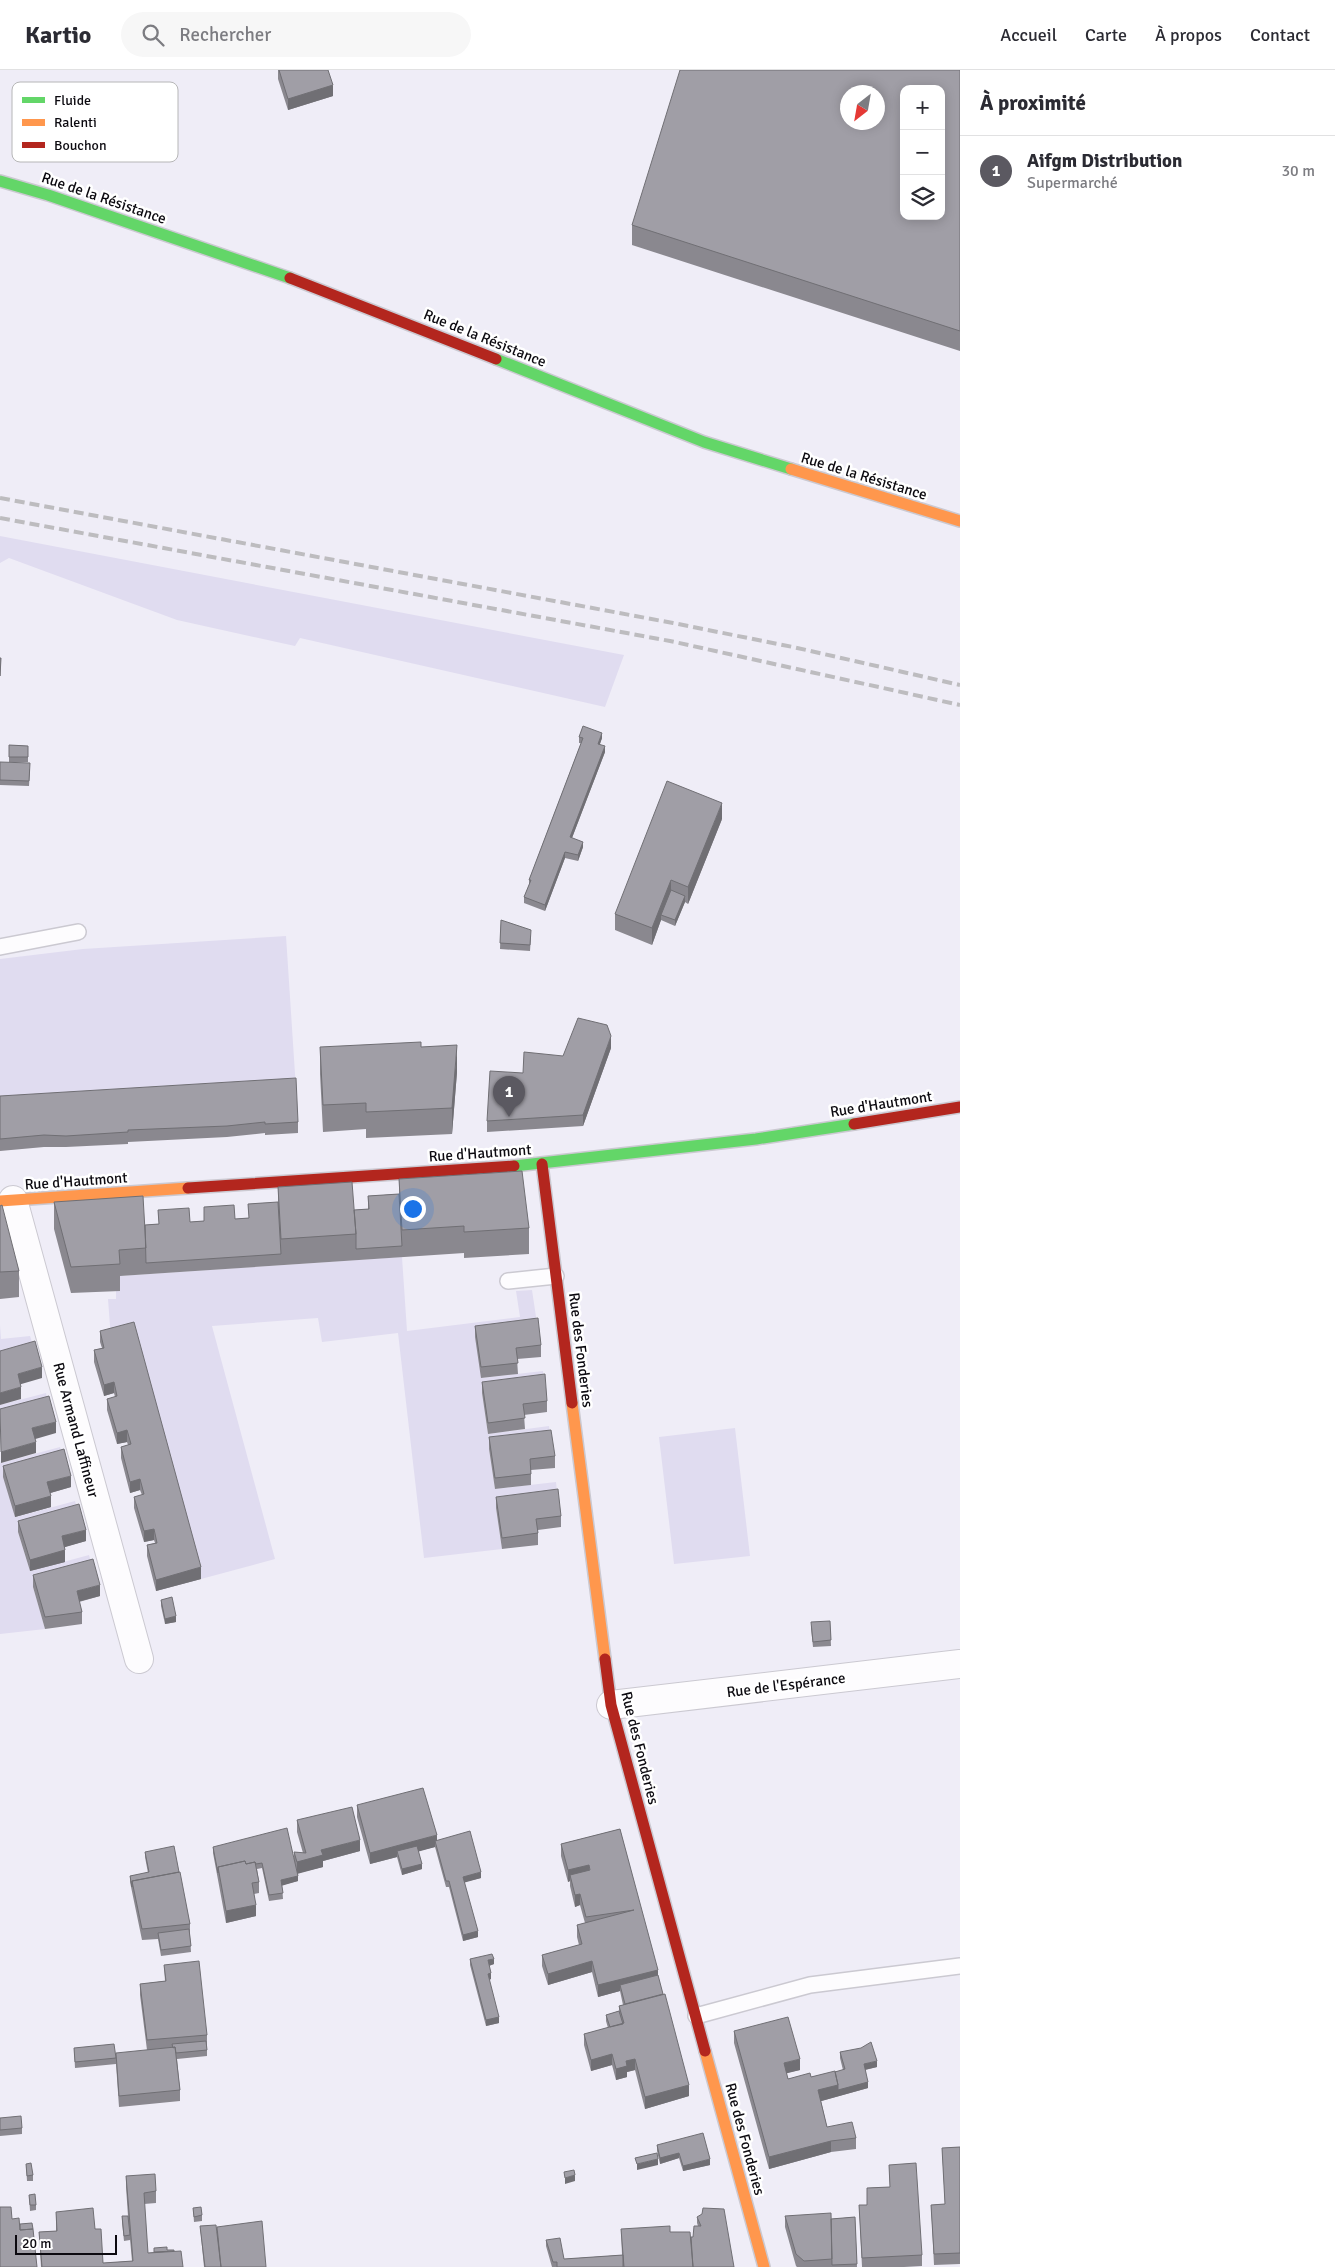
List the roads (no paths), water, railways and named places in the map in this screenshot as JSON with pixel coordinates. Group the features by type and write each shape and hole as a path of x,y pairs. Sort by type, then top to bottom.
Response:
{"street":[{"name":"Rue de la Résistance","path":"0,181 48,194 291,278 704,442 960,521"},
{"name":"Rue d'Hautmont","path":"6,1200 542,1164 756,1139 960,1107"},
{"name":"Rue des Fonderies","path":"542,1164 611,1705 764,2267"},
{"name":"Rue Armand Laffineur","path":"6,1200 139,1659"},
{"name":"Rue de l'Espérance","path":"611,1705 960,1664"}],"lane":[{"path":"0,947 78,932"},
{"path":"508,1281 556,1276"},
{"path":"696,2016 810,1985 960,1966"}],"railway":[{"path":"0,498 673,623 793,647 960,685"},
{"path":"0,518 670,641 960,705"}],"place":[{"name":"Aifgm Distribution","path":"509,1117"}]}
